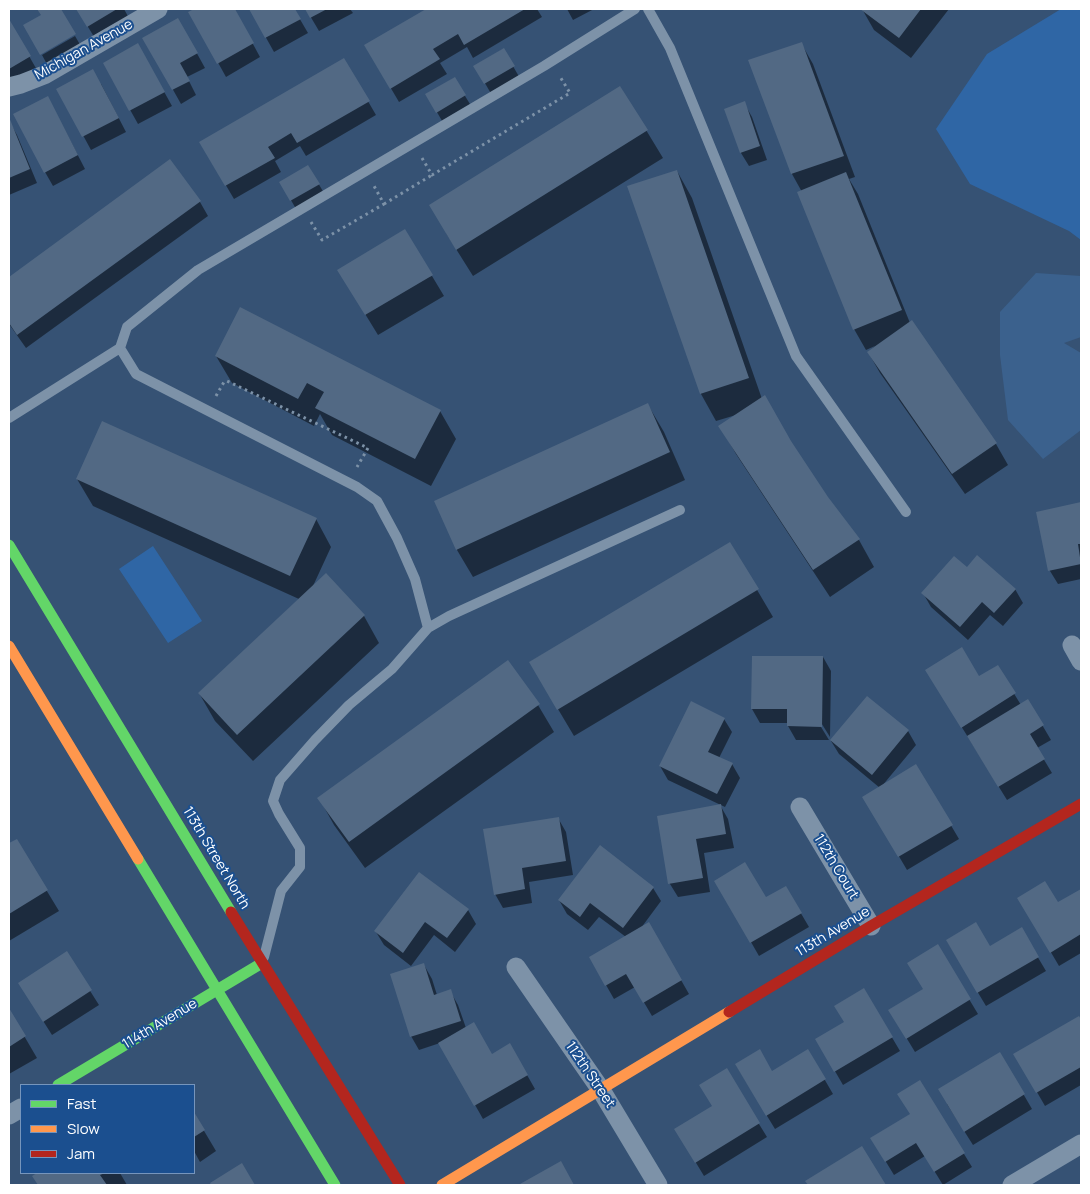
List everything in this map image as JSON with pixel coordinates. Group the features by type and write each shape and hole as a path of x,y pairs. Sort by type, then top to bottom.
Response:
{"main road":[{"name":"113th Street North","path":"9,545 262,963 400,1185"},
{"path":"9,646 335,1185"},
{"name":"113th Avenue","path":"442,1185 872,926 1081,804"},
{"name":"114th Avenue","path":"60,1084 262,963"}],"street":[{"name":"Michigan Avenue","path":"9,87 44,75 158,9"},
{"name":"112th Court","path":"800,807 872,926"},
{"name":"112th Street","path":"516,967 601,1090 658,1185"},
{"path":"9,1115 20,1109"},
{"path":"1012,1185 1081,1144"}],"lane":[{"path":"9,418 120,348 127,327 198,270 544,66 635,9"},
{"path":"648,9 670,48 796,356 906,512"},
{"path":"120,348 136,374 347,483 377,501 397,538 415,579 428,628"},
{"path":"262,963 281,890 300,867 300,848 279,814 273,800 280,780 315,740 350,705 392,669 428,628 449,616 680,510"}],"path":[{"path":"303,227 311,222 322,240 570,93 558,73 564,69"},
{"path":"420,156 432,175"},
{"path":"381,180 373,185 384,204"},
{"path":"215,399 224,382 227,381 368,448 347,483"}],"shaded area":[{"path":"1061,9 1081,9 1081,240 1069,231 970,184 936,129 987,54"},
{"path":"1036,273 1081,276 1081,337 1064,343 1081,353 1081,430 1043,459 1008,420 1000,355 1000,312"},
{"path":"153,546 202,621 168,643 119,569"}],"building":[{"path":"37,9 61,9 76,34 40,55 23,25 41,15"},
{"path":"76,9 117,9 87,27"},
{"path":"194,9 235,9 254,43 217,64 188,12"},
{"path":"249,9 295,9 301,19 265,38"},
{"path":"305,9 327,9 310,18"},
{"path":"426,9 525,9 464,45 458,34 433,49 440,59 390,89 364,45"},
{"path":"860,9 921,9 899,38"},
{"path":"178,18 198,53 180,63 190,81 172,90 142,38"},
{"path":"9,19 31,56 9,69"},
{"path":"802,42 844,156 791,174 748,60"},
{"path":"138,43 165,92 129,111 103,63"},
{"path":"504,48 515,66 484,84 473,66"},
{"path":"344,58 370,101 297,143 291,133 268,147 275,158 225,186 199,142"},
{"path":"93,69 119,118 82,137 56,89"},
{"path":"455,77 466,95 436,113 425,94"},
{"path":"620,86 648,130 456,250 429,205"},
{"path":"48,96 78,155 44,173 13,114"},
{"path":"745,101 760,146 740,153 724,109"},
{"path":"9,117 30,169 9,178"},
{"path":"170,159 201,201 17,335 9,323 9,277"},
{"path":"308,165 320,184 290,201 279,182"},
{"path":"677,170 749,378 700,394 627,186"},
{"path":"846,172 902,310 853,330 797,192"},
{"path":"405,229 433,275 365,315 337,270"},
{"path":"240,307 441,410 415,459 315,408 324,392 307,383 298,399 215,356"},
{"path":"912,320 997,443 952,474 867,352"},
{"path":"765,395 791,441 828,497 860,539 813,570 718,426"},
{"path":"648,403 670,452 456,550 434,501"},
{"path":"102,421 317,518 290,576 76,479"},
{"path":"1081,502 1081,544 1078,544 1081,564 1048,571 1036,512"},
{"path":"730,542 759,589 557,710 529,662"},
{"path":"977,555 1016,589 994,613 982,602 960,627 921,593 954,556 967,567"},
{"path":"326,573 365,615 237,735 198,693"},
{"path":"962,647 979,676 998,665 1016,693 961,728 925,670"},
{"path":"752,656 823,656 822,727 787,726 787,709 751,709"},
{"path":"508,660 540,704 349,842 317,798"},
{"path":"867,696 909,730 872,775 830,740"},
{"path":"1028,699 1044,725 1030,734 1045,759 998,787 967,736"},
{"path":"691,701 725,718 708,752 733,763 717,794 659,766"},
{"path":"916,764 953,825 898,857 862,797"},
{"path":"721,804 726,834 696,839 703,878 668,884 657,816"},
{"path":"559,817 566,861 522,868 525,889 494,895 483,829"},
{"path":"17,839 48,890 9,914 9,843"},
{"path":"600,845 654,887 623,928 590,903 580,917 558,900"},
{"path":"745,862 766,897 786,886 802,913 750,943 714,881"},
{"path":"419,872 469,909 447,938 425,922 403,953 374,931"},
{"path":"1045,881 1058,902 1081,889 1081,934 1050,953 1017,898"},
{"path":"649,922 682,980 643,1003 626,974 605,986 589,957"},
{"path":"976,922 990,946 1022,927 1039,957 977,993 946,940"},
{"path":"938,944 971,999 906,1039 888,1010 923,989 907,963"},
{"path":"67,951 92,990 43,1022 18,983"},
{"path":"424,963 434,995 451,989 461,1021 410,1037 390,974"},
{"path":"864,988 893,1037 834,1072 815,1039 844,1022 834,1006"},
{"path":"9,1008 26,1036 9,1047"},
{"path":"1079,1016 1081,1019 1081,1067 1036,1093 1013,1054"},
{"path":"474,1022 492,1054 510,1043 528,1075 474,1106 438,1043"},
{"path":"760,1049 772,1071 808,1049 826,1079 766,1116 735,1064"},
{"path":"1000,1052 1025,1094 964,1132 938,1089"},
{"path":"727,1068 760,1123 695,1163 674,1129 712,1106 699,1085"},
{"path":"920,1080 965,1153 934,1172 916,1143 885,1162 870,1138 910,1114 897,1094"},
{"path":"195,1114 205,1130 195,1136"},
{"path":"862,1146 886,1185 808,1185 805,1181"},
{"path":"561,1161 574,1185 520,1184"},
{"path":"242,1163 255,1185 211,1185 210,1183"},
{"path":"35,1174 102,1174 100,1175 107,1185 38,1185 32,1176"}],"traffic: fast":[{"path":"9,545 231,912"},
{"path":"138,859 335,1185"},
{"path":"60,1084 262,963"}],"traffic: slow":[{"path":"9,646 138,859"},
{"path":"442,1185 729,1012"}],"traffic: jam":[{"path":"729,1012 871,926 1081,804"},
{"path":"231,912 400,1185"}]}
